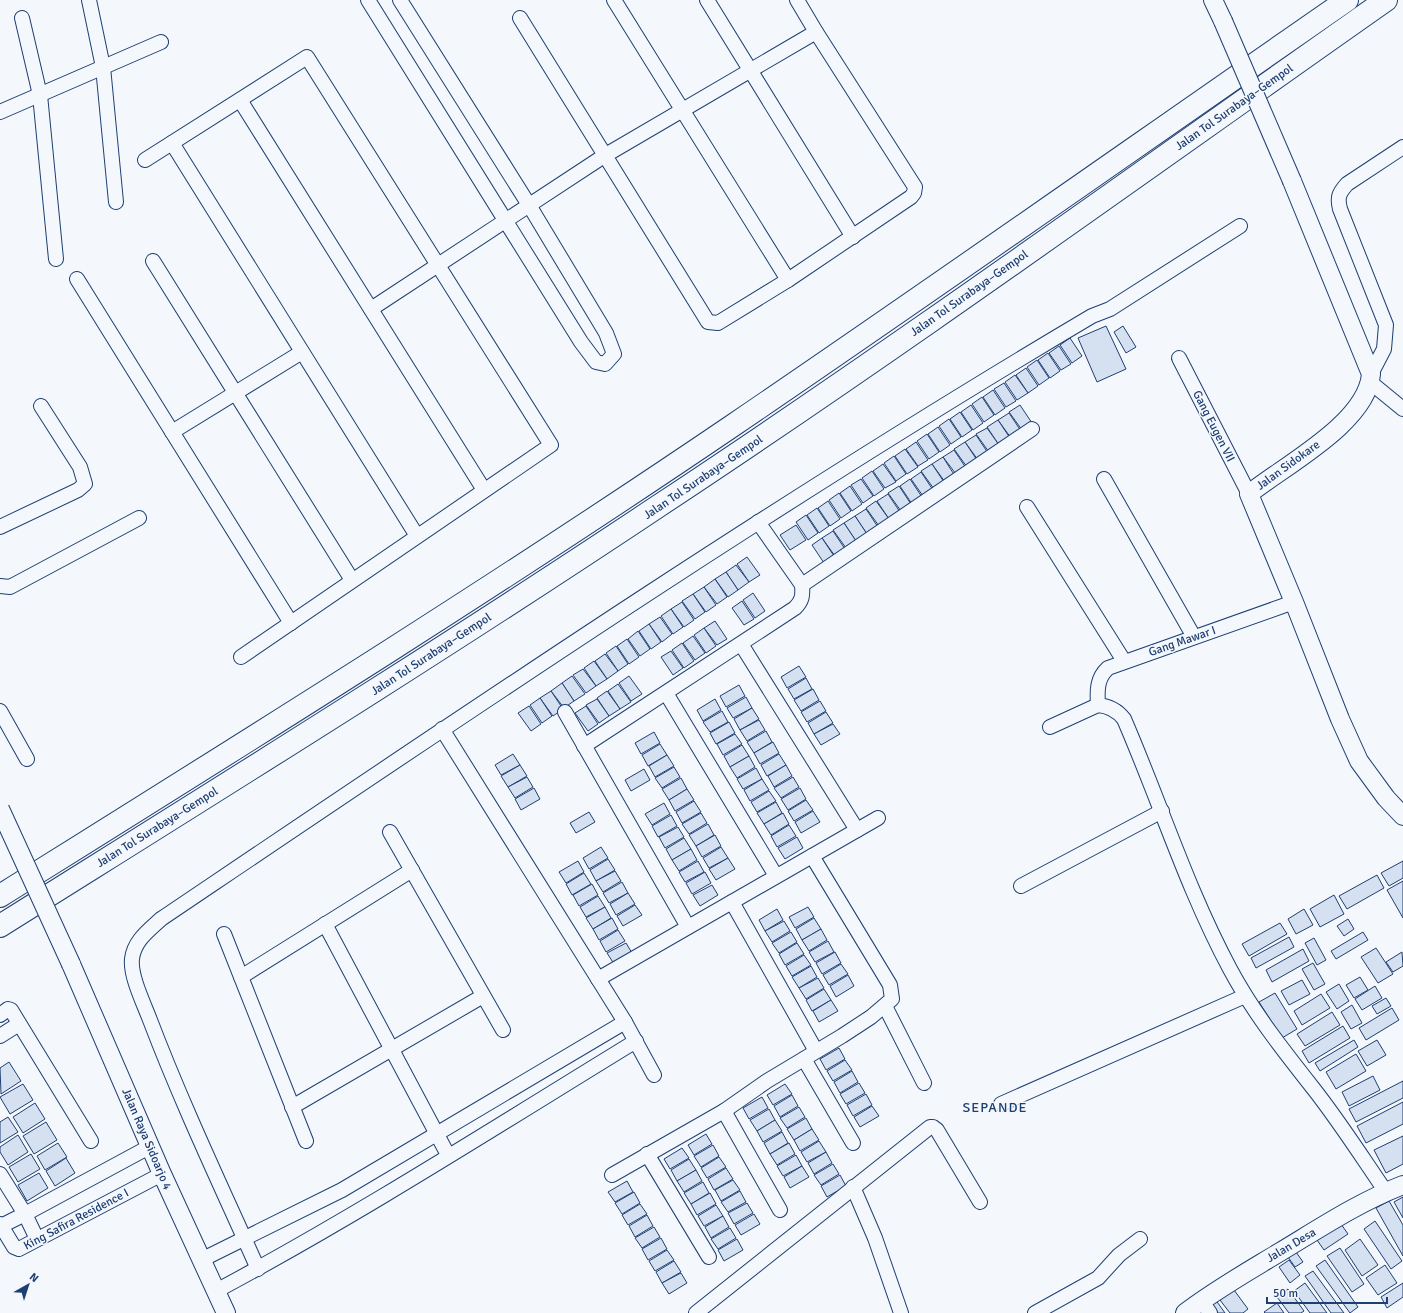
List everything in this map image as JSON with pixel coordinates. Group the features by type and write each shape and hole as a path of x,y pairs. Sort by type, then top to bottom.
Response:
{"highway":[{"name":"Jalan Tol Surabaya–Gempol","path":"0,896 379,659 570,535 732,426 1347,0"},
{"name":"Jalan Tol Surabaya–Gempol","path":"0,926 320,726 667,501 880,356 1386,0"}],"street":[{"path":"89,0 103,67 116,202"},
{"path":"368,0 581,342 596,362 606,364 614,354 606,333 529,205 400,0"},
{"path":"614,0 788,280"},
{"path":"707,0 852,237"},
{"path":"520,18 708,322 718,323 788,280 911,197 914,193 915,187 797,0"},
{"path":"1213,0 1292,181 1370,378 1403,409"},
{"path":"22,18 40,95 56,259"},
{"path":"371,309 604,156 816,32"},
{"path":"0,112 161,42"},
{"path":"145,160 307,57 551,445 241,657"},
{"path":"240,100 484,490"},
{"path":"172,143 417,536"},
{"path":"1370,378 1384,349 1386,326 1337,199 1340,192 1347,184 1403,146"},
{"path":"258,1268 165,1059 151,1024 135,978 131,961 134,948 140,938 161,919 442,729 758,522 965,391 1092,316 1110,309 1240,226"},
{"path":"153,261 352,580"},
{"path":"77,279 291,623"},
{"path":"172,432 302,352"},
{"name":"Gang Eugen VII","path":"1179,358 1249,494"},
{"name":"Jalan Sidokare","path":"1370,378 1362,399 1350,418 1333,433 1249,494 1330,694 1359,761 1386,798 1403,816"},
{"path":"0,527 83,487 85,484 80,467 42,406"},
{"path":"802,585 1032,429"},
{"path":"1104,478 1194,637"},
{"path":"1027,507 1124,661"},
{"path":"0,586 10,587 139,518"},
{"path":"584,746 741,644 795,608 801,602 803,595 802,585 758,522"},
{"name":"Gang Mawar I","path":"1098,705 1097,694 1101,674 1108,668 1124,661 1294,602"},
{"path":"741,644 857,830"},
{"path":"666,693 776,876"},
{"path":"1050,727 1098,705 1118,712 1124,719 1210,929 1245,996 1386,1192"},
{"path":"0,711 27,759"},
{"path":"565,712 688,927"},
{"path":"442,729 625,1022 654,1075"},
{"name":"Jalan Raya Sidoarjo 4","path":"0,809 71,964 162,1174 226,1313"},
{"path":"1021,886 1162,810"},
{"path":"598,979 878,818"},
{"path":"390,832 503,1030"},
{"path":"612,1175 646,1154 724,1111 767,1081 842,1036 885,1006 892,998 890,985 812,856"},
{"path":"242,977 412,870"},
{"path":"732,902 816,1051"},
{"path":"325,924 448,1155"},
{"path":"224,934 306,1141"},
{"path":"292,1107 483,996"},
{"path":"1001,1104 1245,996"},
{"path":"885,1006 924,1083"},
{"path":"0,1014 10,1009 91,1141"},
{"path":"201,1260 342,1190 625,1022"},
{"path":"0,1036 19,1024"},
{"path":"216,1291 387,1194 448,1155 636,1041"},
{"path":"804,1060 852,1143"},
{"path":"724,1111 780,1210"},
{"path":"696,1313 853,1186 927,1129 933,1127 937,1130 980,1202"},
{"path":"0,1225 25,1214 151,1146"},
{"path":"646,1154 709,1257"},
{"path":"0,1174 25,1214 37,1239"},
{"name":"King Safira Residence I","path":"0,1225 17,1249 162,1174"},
{"name":"Jalan Desa","path":"1185,1313 1206,1306 1331,1221 1386,1192 1403,1185"},
{"path":"853,1186 875,1238 901,1313"},
{"path":"1035,1313 1098,1278 1119,1255 1135,1242"}],"building":[{"path":"1106,326 1126,369 1097,382 1078,338"},
{"path":"1123,326 1136,347 1126,353 1114,332"},
{"path":"1070,338 1082,356 1072,363 1060,345"},
{"path":"1059,346 1071,364 1061,370 1049,353"},
{"path":"1048,353 1060,371 1050,378 1038,360"},
{"path":"1037,360 1049,378 1039,385 1027,367"},
{"path":"1026,368 1038,386 1028,393 1016,375"},
{"path":"1015,375 1028,393 1017,400 1005,382"},
{"path":"1004,383 1016,401 1006,407 994,389"},
{"path":"993,390 1005,408 995,415 983,397"},
{"path":"982,397 994,415 984,422 972,404"},
{"path":"971,405 983,423 973,430 961,412"},
{"path":"1020,405 1032,423 1022,430 1009,412"},
{"path":"960,412 972,430 962,437 950,419"},
{"path":"1009,413 1021,431 1011,438 998,420"},
{"path":"949,419 961,437 951,444 939,426"},
{"path":"998,420 1010,438 999,445 987,427"},
{"path":"938,427 950,445 940,452 928,434"},
{"path":"987,428 999,445 989,452 976,434"},
{"path":"927,434 939,452 929,459 917,441"},
{"path":"976,435 988,453 978,460 965,442"},
{"path":"916,442 928,460 918,466 906,449"},
{"path":"965,442 977,460 967,467 954,449"},
{"path":"905,449 918,467 907,474 895,456"},
{"path":"954,450 966,468 956,474 943,457"},
{"path":"894,456 906,474 896,481 884,463"},
{"path":"943,457 955,476 945,482 932,464"},
{"path":"883,464 896,482 885,488 873,471"},
{"path":"932,464 944,482 934,489 921,471"},
{"path":"872,471 884,489 874,496 862,478"},
{"path":"921,472 933,490 923,496 911,479"},
{"path":"861,479 873,496 863,503 851,485"},
{"path":"910,479 922,497 912,504 900,486"},
{"path":"850,486 862,504 852,511 840,493"},
{"path":"899,486 911,504 901,511 888,493"},
{"path":"839,493 851,511 841,518 829,500"},
{"path":"888,494 900,512 889,519 877,501"},
{"path":"828,501 840,519 830,526 818,508"},
{"path":"876,501 889,519 879,526 866,508"},
{"path":"817,508 829,526 819,533 807,515"},
{"path":"866,509 878,527 867,534 855,516"},
{"path":"806,515 818,533 808,540 796,522"},
{"path":"855,516 867,534 856,541 844,523"},
{"path":"844,523 856,541 846,548 833,530"},
{"path":"796,525 806,540 790,550 780,535"},
{"path":"833,531 845,549 835,556 822,538"},
{"path":"822,538 834,556 824,563 812,545"},
{"path":"747,557 760,575 749,582 737,564"},
{"path":"736,565 749,582 738,590 726,572"},
{"path":"726,572 738,590 728,597 715,579"},
{"path":"715,579 727,597 717,604 704,587"},
{"path":"704,587 716,605 706,612 693,594"},
{"path":"753,593 765,611 755,618 743,600"},
{"path":"693,594 705,612 695,619 682,601"},
{"path":"742,601 754,619 744,625 732,608"},
{"path":"682,602 694,620 684,627 671,609"},
{"path":"671,609 683,627 673,634 661,616"},
{"path":"660,617 672,634 662,642 649,624"},
{"path":"715,621 727,639 717,645 704,628"},
{"path":"649,624 661,642 651,649 639,631"},
{"path":"704,628 716,646 706,653 694,635"},
{"path":"638,631 650,649 640,656 628,639"},
{"path":"693,636 705,653 695,660 683,643"},
{"path":"627,639 639,657 629,664 617,646"},
{"path":"682,643 694,661 684,668 672,650"},
{"path":"616,646 628,664 618,671 606,653"},
{"path":"671,651 683,668 673,675 661,657"},
{"path":"605,654 618,671 607,679 595,661"},
{"path":"594,661 607,679 596,686 584,668"},
{"path":"799,666 806,677 787,688 781,677"},
{"path":"583,669 596,686 586,693 573,675"},
{"path":"572,676 585,694 574,701 562,683"},
{"path":"629,676 642,694 631,701 619,683"},
{"path":"806,678 812,689 794,699 788,689"},
{"path":"562,683 574,701 564,708 551,691"},
{"path":"618,684 631,702 620,709 608,691"},
{"path":"739,685 745,696 726,707 720,696"},
{"path":"813,689 819,700 801,711 794,700"},
{"path":"551,691 563,709 553,716 540,698"},
{"path":"607,691 620,709 609,716 597,698"},
{"path":"746,697 752,708 733,718 727,708"},
{"path":"540,698 552,716 542,723 530,705"},
{"path":"597,699 609,716 599,723 586,705"},
{"path":"715,699 721,710 703,721 697,710"},
{"path":"820,701 826,711 807,722 801,712"},
{"path":"529,706 541,724 531,731 518,713"},
{"path":"586,706 598,724 588,731 575,713"},
{"path":"752,708 759,719 740,730 734,719"},
{"path":"722,711 728,722 710,732 703,722"},
{"path":"826,712 833,723 814,734 808,723"},
{"path":"759,720 765,730 747,741 740,730"},
{"path":"729,722 735,733 716,744 710,733"},
{"path":"833,724 840,734 821,745 814,734"},
{"path":"766,731 772,742 754,753 747,742"},
{"path":"654,732 660,743 641,754 635,743"},
{"path":"735,734 742,744 723,755 717,744"},
{"path":"773,742 779,753 760,764 754,753"},
{"path":"660,744 667,755 648,766 642,755"},
{"path":"742,745 749,756 730,767 724,756"},
{"path":"513,754 520,765 501,775 495,765"},
{"path":"779,754 786,765 767,776 761,765"},
{"path":"667,755 674,766 655,777 649,766"},
{"path":"749,756 755,767 737,778 730,767"},
{"path":"520,765 527,776 508,787 501,776"},
{"path":"786,765 792,776 774,787 768,776"},
{"path":"674,767 680,777 662,788 655,778"},
{"path":"756,768 762,779 743,789 737,779"},
{"path":"644,769 650,780 631,791 625,780"},
{"path":"527,777 533,787 515,798 508,787"},
{"path":"793,777 799,787 781,798 774,788"},
{"path":"681,778 687,789 669,800 662,789"},
{"path":"762,779 769,790 750,801 744,790"},
{"path":"534,788 540,799 521,810 515,799"},
{"path":"800,788 806,799 788,810 781,799"},
{"path":"687,789 694,800 675,811 669,800"},
{"path":"769,791 776,801 757,812 751,802"},
{"path":"806,800 813,810 794,821 788,811"},
{"path":"694,801 701,812 682,823 676,812"},
{"path":"776,802 782,813 764,824 757,813"},
{"path":"664,803 670,814 652,825 645,814"},
{"path":"813,811 820,822 801,833 795,822"},
{"path":"589,812 595,822 576,833 570,823"},
{"path":"701,813 707,823 689,834 682,824"},
{"path":"783,813 789,824 771,835 764,824"},
{"path":"671,815 677,826 658,837 652,826"},
{"path":"708,824 714,835 696,846 689,835"},
{"path":"789,825 796,836 777,847 771,836"},
{"path":"678,827 684,837 665,848 659,837"},
{"path":"715,835 721,846 702,857 696,846"},
{"path":"797,837 803,848 785,859 778,848"},
{"path":"684,838 691,849 672,860 666,849"},
{"path":"601,847 608,858 589,869 583,858"},
{"path":"721,847 728,858 709,868 703,858"},
{"path":"691,849 697,860 679,871 672,860"},
{"path":"728,858 735,869 716,880 709,869"},
{"path":"608,859 615,870 596,881 590,870"},
{"path":"578,861 584,872 566,883 559,872"},
{"path":"698,861 704,872 685,882 679,872"},
{"path":"1403,861 1403,878 1389,886 1381,873"},
{"path":"615,871 621,881 603,892 596,881"},
{"path":"705,872 711,883 692,894 686,883"},
{"path":"584,873 591,884 572,895 566,884"},
{"path":"1377,875 1384,888 1347,909 1339,896"},
{"path":"1403,881 1403,918 1387,890"},
{"path":"622,882 628,893 609,903 603,893"},
{"path":"592,884 598,895 579,906 573,895"},
{"path":"712,885 718,895 700,906 693,895"},
{"path":"628,893 635,904 616,915 610,904"},
{"path":"1334,895 1344,914 1320,927 1310,909"},
{"path":"598,896 605,907 586,917 580,907"},
{"path":"635,905 642,915 623,926 617,916"},
{"path":"605,907 611,918 593,929 586,918"},
{"path":"808,907 814,917 795,928 789,917"},
{"path":"777,909 783,920 765,931 759,920"},
{"path":"1304,909 1313,925 1296,934 1288,919"},
{"path":"612,918 618,929 599,940 593,929"},
{"path":"814,918 821,929 802,940 796,929"},
{"path":"1348,919 1354,929 1344,936 1337,926"},
{"path":"784,921 790,931 772,942 765,931"},
{"path":"1280,923 1287,934 1249,956 1242,944"},
{"path":"821,929 827,940 809,951 802,940"},
{"path":"618,930 625,941 606,952 600,941"},
{"path":"791,932 797,942 779,953 772,943"},
{"path":"1363,932 1368,940 1336,959 1331,951"},
{"path":"1289,937 1294,947 1256,968 1251,958"},
{"path":"1314,938 1326,960 1317,965 1305,943"},
{"path":"828,941 834,952 815,962 809,952"},
{"path":"626,943 632,953 614,964 607,953"},
{"path":"797,943 804,954 785,965 779,954"},
{"path":"1376,948 1393,974 1378,983 1361,957"},
{"path":"1303,949 1309,961 1272,982 1266,970"},
{"path":"835,952 841,963 822,974 816,963"},
{"path":"1402,952 1403,966 1393,972 1386,962"},
{"path":"804,955 811,965 792,976 786,966"},
{"path":"1313,963 1325,984 1314,990 1302,969"},
{"path":"841,964 848,974 829,985 823,975"},
{"path":"811,966 817,977 799,988 792,977"},
{"path":"848,975 854,986 836,997 830,986"},
{"path":"1360,977 1368,990 1354,998 1346,985"},
{"path":"818,978 824,988 806,999 799,988"},
{"path":"1302,980 1310,994 1289,1005 1281,991"},
{"path":"1339,984 1349,1001 1337,1009 1326,992"},
{"path":"1375,986 1382,998 1362,1010 1355,999"},
{"path":"824,989 831,1000 812,1011 806,1000"},
{"path":"1275,993 1297,1029 1282,1038 1259,1002"},
{"path":"1321,994 1330,1008 1302,1025 1294,1011"},
{"path":"1386,998 1391,1006 1377,1014 1372,1006"},
{"path":"831,1000 838,1011 819,1022 813,1011"},
{"path":"1352,1005 1362,1023 1351,1029 1341,1012"},
{"path":"1392,1008 1399,1020 1366,1040 1359,1028"},
{"path":"1332,1012 1340,1025 1305,1046 1297,1034"},
{"path":"1343,1026 1350,1038 1309,1063 1302,1051"},
{"path":"1354,1040 1358,1047 1320,1071 1315,1063"},
{"path":"1377,1040 1386,1055 1367,1066 1358,1051"},
{"path":"839,1048 845,1059 826,1070 820,1059"},
{"path":"1356,1054 1366,1071 1336,1089 1326,1072"},
{"path":"845,1060 852,1070 833,1081 827,1071"},
{"path":"9,1062 21,1081 1,1094 0,1068"},
{"path":"852,1071 858,1082 840,1093 834,1082"},
{"path":"1373,1076 1380,1090 1349,1106 1342,1092"},
{"path":"1403,1081 1403,1098 1356,1122 1349,1109"},
{"path":"859,1083 865,1093 846,1104 840,1094"},
{"path":"23,1084 33,1100 10,1114 0,1097"},
{"path":"785,1084 792,1094 773,1105 767,1095"},
{"path":"866,1094 872,1105 853,1116 847,1105"},
{"path":"792,1095 798,1106 780,1117 774,1106"},
{"path":"762,1097 768,1108 749,1119 743,1108"},
{"path":"1403,1102 1403,1124 1366,1143 1357,1126"},
{"path":"35,1103 45,1119 23,1133 13,1117"},
{"path":"872,1106 879,1116 860,1127 854,1117"},
{"path":"799,1107 805,1117 787,1128 780,1118"},
{"path":"769,1109 775,1120 757,1131 750,1120"},
{"path":"8,1117 18,1132 0,1143 0,1122"},
{"path":"806,1118 812,1129 794,1140 787,1129"},
{"path":"775,1120 782,1131 763,1142 757,1131"},
{"path":"46,1122 57,1140 34,1154 23,1136"},
{"path":"812,1129 819,1140 800,1151 794,1140"},
{"path":"782,1132 788,1143 770,1154 764,1143"},
{"path":"706,1134 712,1144 694,1155 688,1145"},
{"path":"18,1135 28,1152 8,1165 0,1152 0,1147"},
{"path":"1403,1136 1403,1164 1386,1173 1374,1150"},
{"path":"819,1141 826,1152 807,1162 801,1152"},
{"path":"58,1143 67,1157 45,1170 37,1156"},
{"path":"789,1143 795,1154 777,1165 770,1154"},
{"path":"713,1145 719,1156 701,1167 694,1156"},
{"path":"682,1148 689,1158 670,1169 664,1159"},
{"path":"826,1152 832,1163 814,1174 808,1163"},
{"path":"31,1154 40,1169 18,1182 9,1167"},
{"path":"796,1155 802,1166 783,1176 777,1166"},
{"path":"719,1157 726,1167 707,1178 701,1168"},
{"path":"66,1158 75,1173 55,1186 46,1171"},
{"path":"689,1159 696,1170 677,1181 671,1170"},
{"path":"833,1164 839,1174 821,1185 814,1175"},
{"path":"802,1166 809,1177 790,1188 784,1177"},
{"path":"726,1168 733,1179 714,1190 708,1179"},
{"path":"696,1170 702,1181 684,1192 677,1181"},
{"path":"39,1173 48,1188 27,1201 18,1185"},
{"path":"840,1175 846,1186 827,1197 821,1186"},
{"path":"733,1180 740,1190 721,1201 715,1190"},
{"path":"627,1181 633,1192 615,1202 608,1192"},
{"path":"703,1182 709,1193 691,1204 684,1193"},
{"path":"740,1191 746,1202 728,1212 721,1202"},
{"path":"634,1192 640,1203 622,1214 615,1203"},
{"path":"710,1193 716,1204 697,1215 691,1204"},
{"path":"1403,1197 1403,1218 1394,1202"},
{"path":"1389,1201 1403,1225 1403,1256 1376,1208"},
{"path":"747,1203 753,1213 734,1224 728,1213"},
{"path":"640,1204 647,1214 628,1225 622,1215"},
{"path":"716,1205 723,1216 704,1226 698,1216"},
{"path":"754,1214 760,1224 741,1235 735,1225"},
{"path":"647,1215 653,1226 635,1237 629,1226"},
{"path":"723,1216 729,1227 711,1238 705,1227"},
{"path":"1375,1221 1402,1261 1391,1269 1364,1229"},
{"path":"1341,1224 1348,1234 1324,1250 1317,1240"},
{"path":"654,1227 660,1237 642,1248 635,1238"},
{"path":"730,1228 736,1238 718,1249 711,1239"},
{"path":"661,1238 667,1249 648,1260 642,1249"},
{"path":"737,1239 743,1250 724,1261 718,1250"},
{"path":"1360,1239 1378,1265 1362,1276 1345,1250"},
{"path":"1340,1248 1364,1284 1352,1292 1327,1256"},
{"path":"667,1250 674,1260 655,1271 649,1261"},
{"path":"1296,1252 1303,1262 1295,1267 1288,1257"},
{"path":"1289,1260 1300,1275 1290,1283 1279,1267"},
{"path":"1325,1260 1358,1307 1350,1313 1316,1266"},
{"path":"674,1261 681,1272 662,1283 656,1272"},
{"path":"1385,1265 1397,1283 1378,1295 1366,1278"},
{"path":"1313,1271 1344,1313 1331,1313 1305,1276"},
{"path":"681,1273 687,1283 669,1294 662,1283"},
{"path":"1305,1283 1327,1313 1310,1313 1294,1291"},
{"path":"1403,1283 1403,1297 1387,1308 1381,1297"},
{"path":"1288,1289 1304,1311 1301,1313 1289,1313 1277,1297"},
{"path":"1234,1290 1248,1309 1243,1313 1230,1313 1220,1300"},
{"path":"1215,1299 1225,1313 1212,1313 1207,1305"},
{"path":"1277,1303 1284,1313 1264,1312"}],"district":[{"name":"SEPANDE","path":"995,1107"}]}
